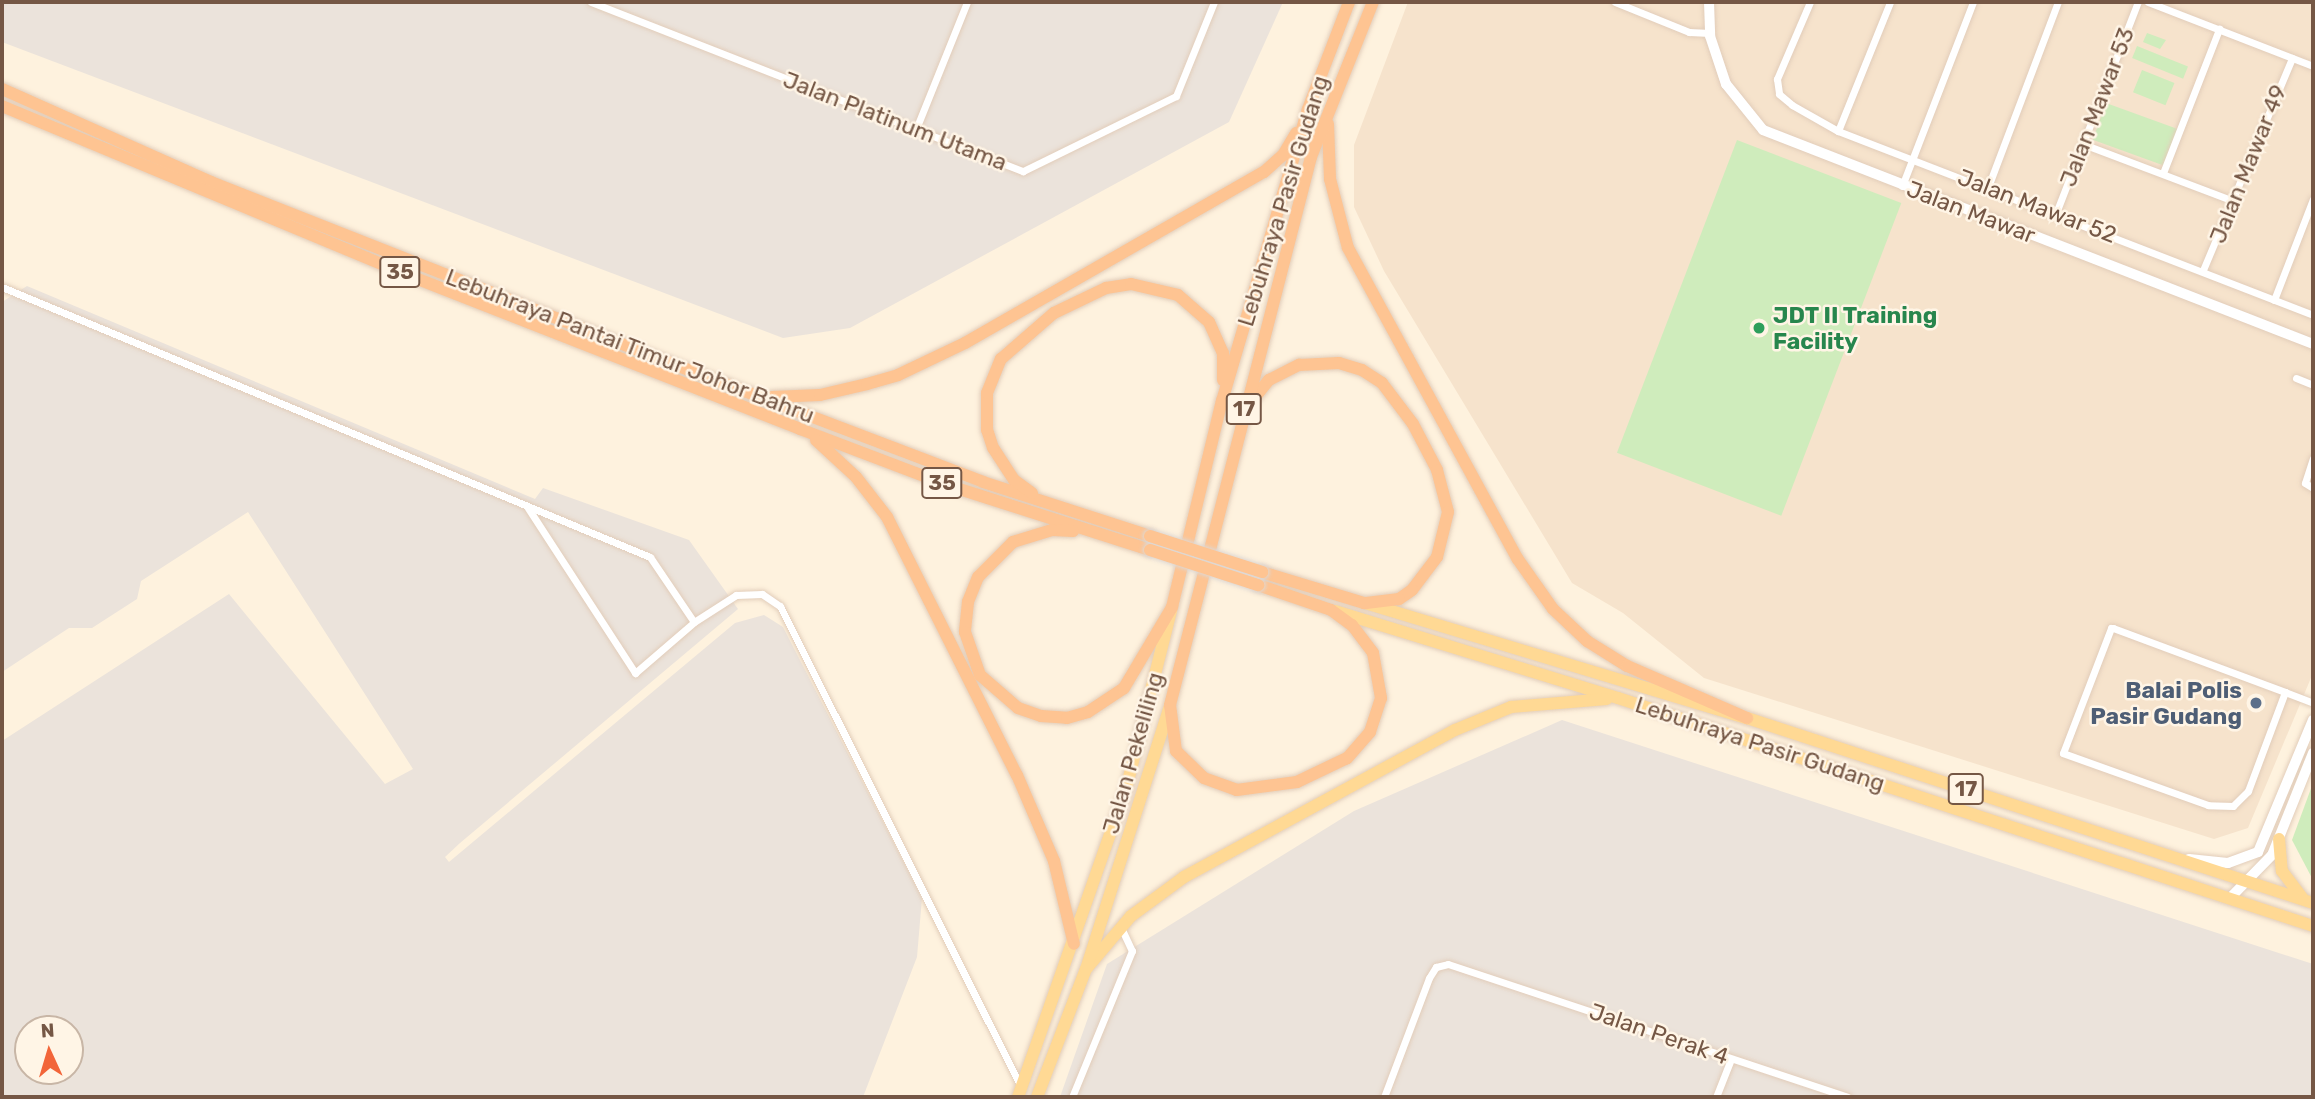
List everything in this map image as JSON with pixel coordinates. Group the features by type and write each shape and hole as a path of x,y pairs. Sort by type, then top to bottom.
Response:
{"highway":[{"name":"Lebuhraya Pasir Gudang","path":"1222,401 1308,109 1349,2"},
{"name":"Lebuhraya Pasir Gudang","path":"1170,705 1242,413 1311,158 1373,2"},
{"name":"Lebuhraya Pantai Timur Johor Bahru","path":"2,89 338,234 983,482 1150,536"},
{"name":"Lebuhraya Pantai Timur Johor Bahru","path":"2,106 400,272 800,429 964,491 1150,550"},
{"path":"762,397 843,391 898,375 965,343 1264,172 1283,155 1308,109"},
{"path":"1328,116 1330,179 1348,248 1517,558 1553,609 1587,641 1628,666 1747,718"},
{"path":"1052,503 1014,480 1003,465 987,430 986,409 987,393 1001,359 1054,313 1105,288 1131,284 1178,295 1209,322 1220,343 1222,401"},
{"path":"1242,413 1269,380 1317,362 1362,370 1382,383 1401,404 1437,470 1448,512 1447,527 1437,557 1412,590 1399,598 1364,603"},
{"name":"Jalan Pekeliling","path":"1172,607 1222,401"},
{"path":"800,429 847,467 887,517 1017,775 1054,861 1074,944"},
{"path":"1087,531 1052,530 1023,538 996,554 978,577 968,602 965,632 971,657 992,690 1018,708 1041,716 1067,718 1088,712 1109,701 1136,674 1172,607"},
{"name":"Lebuhraya Pasir Gudang","path":"1150,536 1331,610"},
{"name":"Lebuhraya Pasir Gudang","path":"1150,550 1364,603"},
{"path":"1170,705 1176,751 1195,772 1221,786 1277,787 1315,775 1348,758 1373,726 1381,683 1366,640 1331,610"}],"main road":[{"name":"Lebuhraya Pasir Gudang","path":"1364,603 1747,718 2308,901"},
{"name":"Jalan Pekeliling","path":"1019,1093 1074,944 1126,789 1172,607"},
{"name":"Lebuhraya Pasir Gudang","path":"1331,610 1618,698 2313,926"},
{"path":"1086,969 1121,926 1184,877 1455,730 1523,705 1618,698"},
{"name":"Jalan Pekeliling","path":"1037,1097 1086,969 1170,705"},
{"path":"2186,859 2228,863 2258,852 2313,720"},
{"path":"2231,897 2272,855 2313,753"},
{"path":"2068,844 2077,834 2075,824"},
{"path":"2279,839 2282,871 2308,901"}],"street":[{"name":"Jalan Platinum Utama","path":"591,2 1023,171 1032,169 1176,96 1214,2"},
{"path":"612,10 615,2"},
{"path":"916,129 967,2"},
{"path":"1615,2 1689,32 1710,33"},
{"name":"Jalan Mawar","path":"1709,2 1710,33 1726,84 1763,130 2313,344"},
{"path":"1800,2 1810,4"},
{"path":"1838,131 1891,2"},
{"path":"1902,186 1973,2"},
{"path":"1988,187 2057,2"},
{"name":"Jalan Mawar 53","path":"2056,213 2138,2"},
{"path":"2148,2 2313,66"},
{"name":"Jalan Mawar 52","path":"1810,4 1777,79 1783,98 1838,131 2056,213 2313,315"},
{"path":"2163,173 2219,29"},
{"name":"Jalan Mawar 49","path":"2203,270 2292,58"},
{"path":"2083,144 2234,201"},
{"path":"2274,300 2313,199"},
{"path":"2,287 657,561 694,622"},
{"path":"2297,378 2313,384"},
{"path":"2313,458 2305,483 2313,488"},
{"path":"528,508 635,673 694,622 736,595 762,594 780,606 1019,1093"},
{"path":"2285,692 2248,791 2233,806 2208,805 2063,752 2111,628 2285,692 2313,703"},
{"path":"1072,1097 1132,951 1121,926"},
{"name":"Jalan Perak 4","path":"1384,1097 1432,972 1448,964 1847,1097"},
{"path":"1716,1097 1731,1059"}],"shaded area":[{"path":"2,2 1283,2 1229,122 850,328 783,338 2,42"},
{"path":"1408,2 2313,2 2313,673 2248,828 2214,839 1704,678 1623,613 1572,583 1384,271 1354,207 1354,145"},
{"path":"27,286 535,499 543,488 689,540 738,609 445,857 449,862 735,623 764,615 783,627 922,898 917,957 863,1097 2,1097 2,741 229,594 385,784 413,769 248,512 141,581 137,599 92,628 69,628 2,672 2,302"},
{"path":"1562,720 2313,964 2313,1097 1060,1097 1107,964 1354,811"}],"green space":[{"path":"2147,33 2166,40 2160,49 2143,42"},
{"path":"2137,46 2188,67 2183,79 2132,58"},
{"path":"2142,70 2174,83 2165,105 2133,92"},
{"path":"2106,103 2178,129 2165,166 2093,140"},
{"name":"JDT II Training Facility","path":"1737,140 1901,203 1781,516 1617,453"},
{"path":"2313,783 2313,880 2292,840"}],"place":[{"name":"JDT II Training Facility","path":"1759,328"},
{"name":"Balai Polis Pasir Gudang","path":"2256,703"}]}
